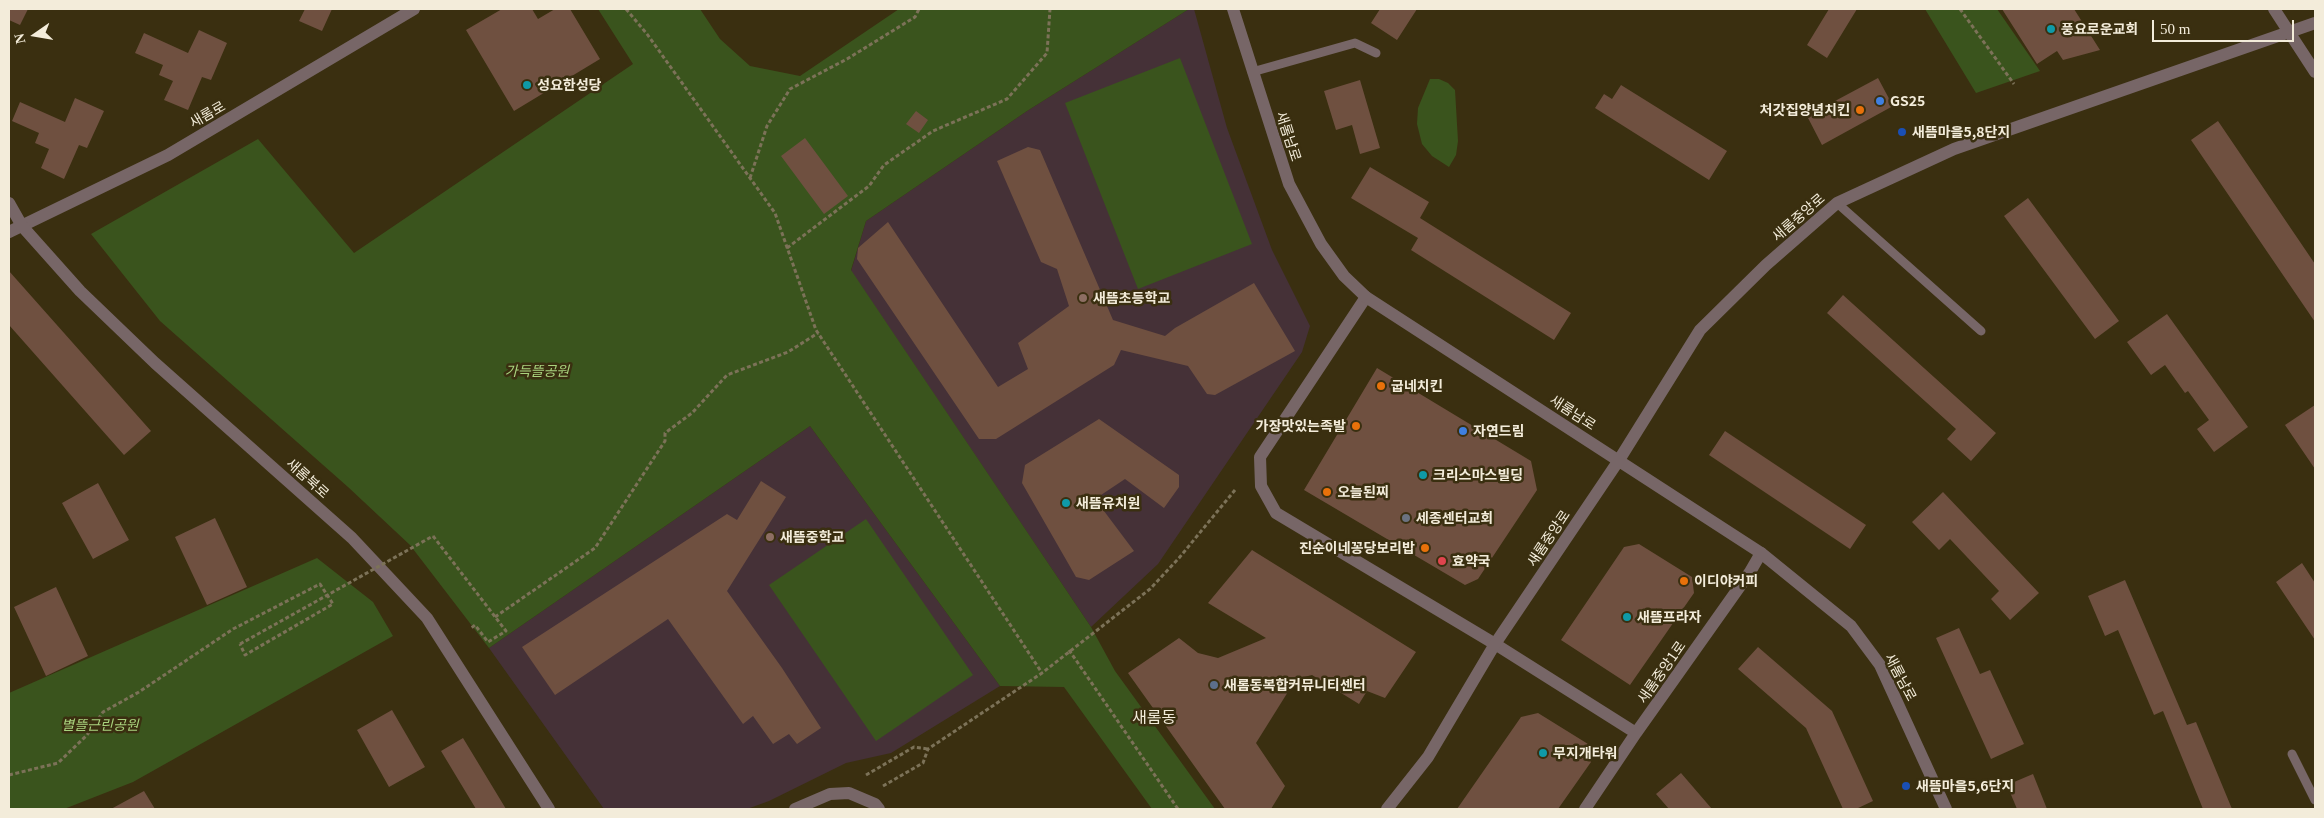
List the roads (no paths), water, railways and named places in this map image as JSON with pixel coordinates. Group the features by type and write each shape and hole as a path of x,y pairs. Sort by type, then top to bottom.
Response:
{"street":[{"name":"새롬로","path":"9,232 168,155 414,9"},
{"name":"새롬남로","path":"1233,9 1289,184 1320,244 1344,276 1366,297 1761,552 1851,626 1880,665 1946,809"},
{"path":"2274,9 2315,72"},
{"name":"새롬중앙로","path":"1387,809 1428,757 1495,644 1619,460 1700,330 1766,265 1837,203 1954,148 2315,23"},
{"name":"새롬북로","path":"9,203 22,226 80,291 155,363 352,538 426,618 549,809"},
{"path":"1366,297 1260,457 1261,486 1276,513 1495,644 1636,733"},
{"name":"새롬중앙1로","path":"1585,809 1636,733 1750,572 1761,552"},
{"path":"795,809 830,794 849,793 875,804 879,809"}],"lane":[{"path":"1252,72 1355,43 1376,53"},
{"path":"1837,203 1981,331"},
{"path":"2292,754 2315,800"}],"place":[{"name":"풍요로운교회","path":"2051,29"},
{"name":"성요한성당","path":"527,85"},
{"name":"GS25","path":"1880,101"},
{"name":"처갓집양념치킨","path":"1860,110"},
{"name":"새뜸마을5,8단지","path":"1902,132"},
{"name":"새뜸초등학교","path":"1083,298"},
{"name":"굽네치킨","path":"1381,386"},
{"name":"가장맛있는족발","path":"1356,426"},
{"name":"자연드림","path":"1463,431"},
{"name":"크리스마스빌딩","path":"1423,475"},
{"name":"오늘된찌","path":"1327,492"},
{"name":"새뜸유치원","path":"1066,503"},
{"name":"세종센터교회","path":"1406,518"},
{"name":"새뜸중학교","path":"770,537"},
{"name":"진순이네꽁당보리밥","path":"1425,548"},
{"name":"효약국","path":"1442,561"},
{"name":"이디야커피","path":"1684,581"},
{"name":"새뜸프라자","path":"1627,617"},
{"name":"새롬동복합커뮤니티센터","path":"1214,685"},
{"name":"무지개타워","path":"1543,753"},
{"name":"새뜸마을5,6단지","path":"1906,786"}],"district":[{"name":"새롬동","path":"1154,717"}],"park label":[{"name":"가득뜰공원","path":"537,371"},
{"name":"별뜰근린공원","path":"100,725"}]}
